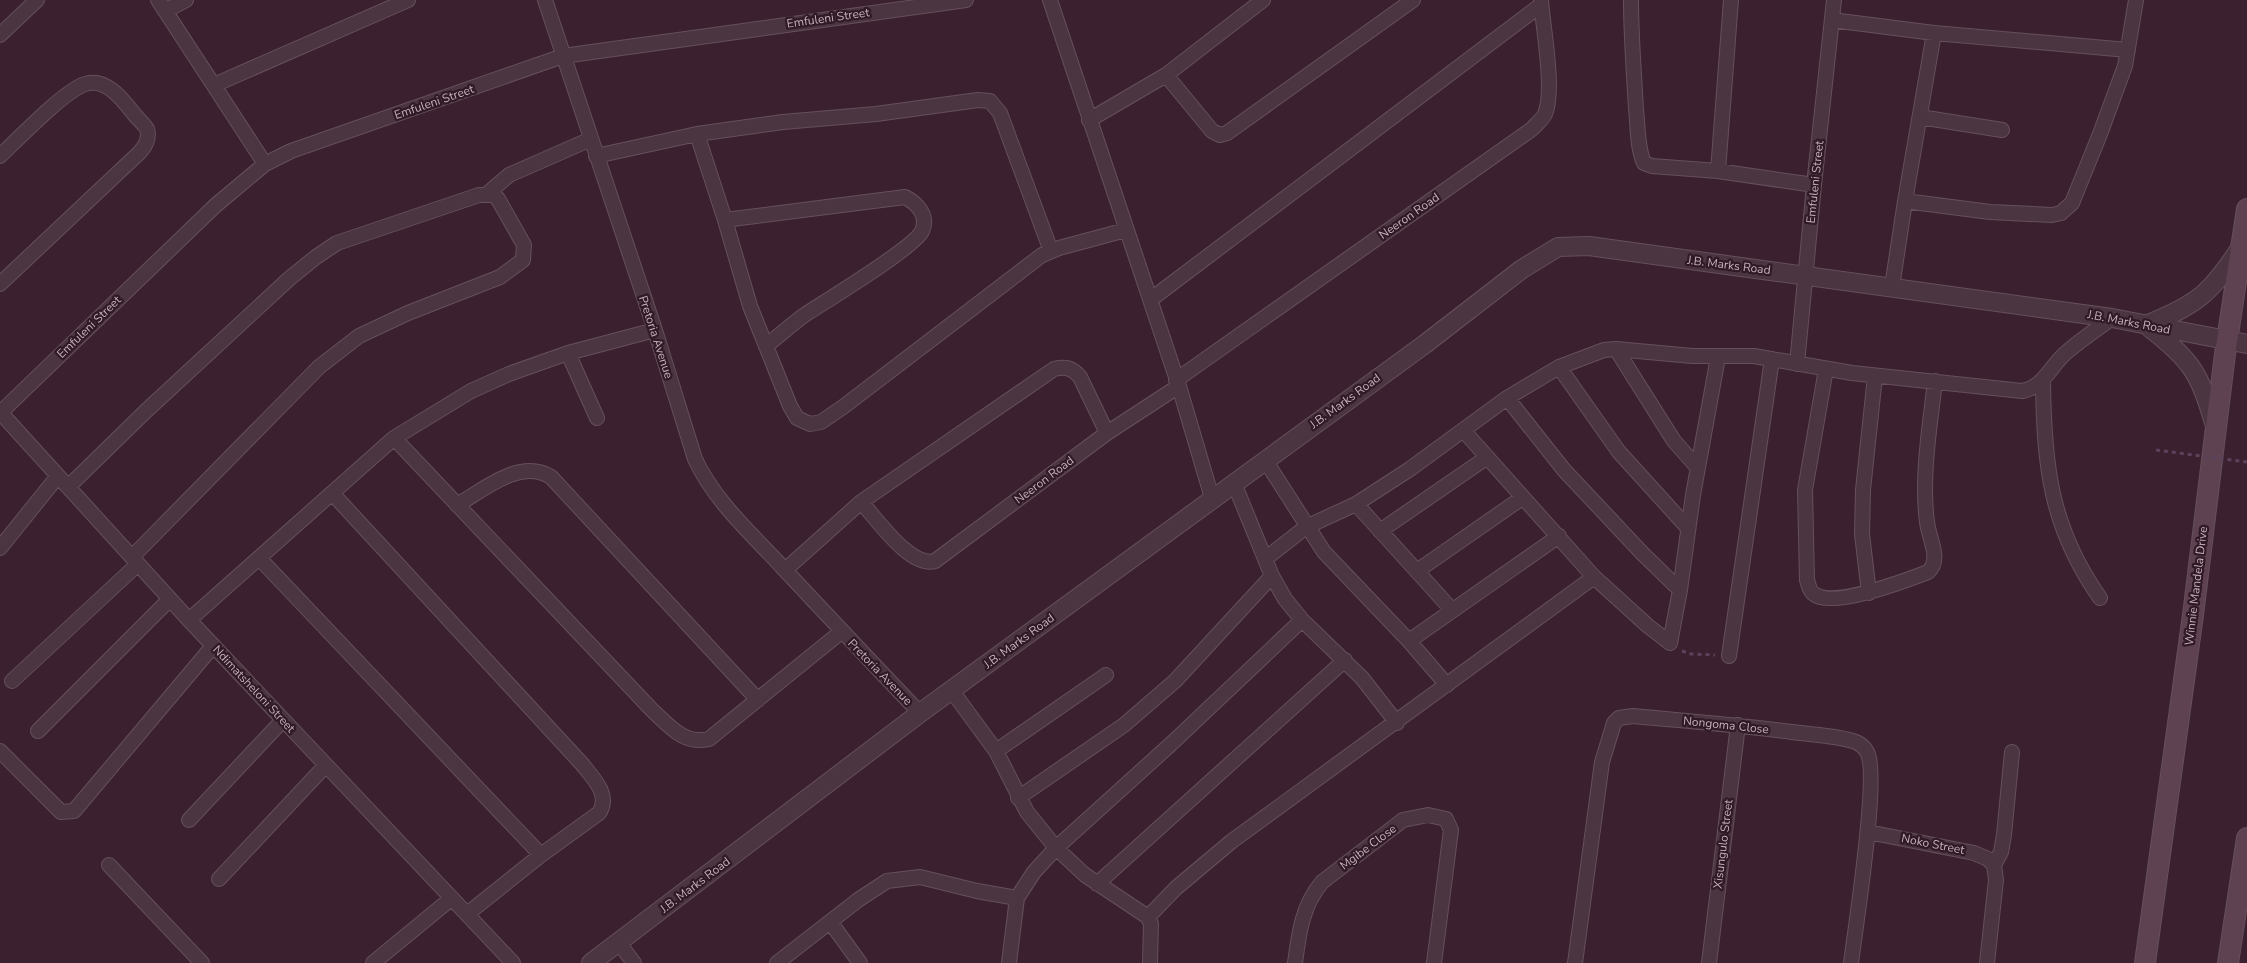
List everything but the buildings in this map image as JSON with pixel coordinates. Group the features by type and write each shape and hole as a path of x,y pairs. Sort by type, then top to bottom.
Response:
{"main road":[{"name":"Winnie Mandela Drive","path":"2145,963 2193,615 2216,427 2241,341 2242,247 2247,209"},
{"path":"2228,963 2247,838"}],"street":[{"path":"3,26 37,0"},
{"path":"186,0 162,5 265,164"},
{"path":"214,85 408,0"},
{"name":"Pretoria Avenue","path":"545,0 695,459 703,476 725,506 841,632 920,713"},
{"name":"Emfuleni Street","path":"0,412 216,205 265,164 291,152 563,56 966,0"},
{"path":"1050,0 1178,383 1212,498"},
{"path":"1089,120 1166,75 1262,0"},
{"path":"1166,75 1212,131 1220,135 1227,133 1413,0"},
{"path":"1631,0 1638,130 1640,153 1644,163 1652,166 1718,171 1814,185"},
{"path":"1718,171 1731,0"},
{"name":"Emfuleni Street","path":"1797,364 1834,0"},
{"path":"1905,200 1990,212 2052,215 2067,209 2072,204 2125,66 2136,0"},
{"path":"1150,300 1541,3"},
{"name":"Neeron Road","path":"862,502 909,554 925,562 936,561 1107,433 1524,134 1545,114 1548,83 1541,3"},
{"path":"1832,20 1934,33 2128,50"},
{"path":"1892,287 1934,33"},
{"path":"0,156 55,105 86,83 98,82 105,85 126,104 147,129 147,143 139,154 0,284"},
{"path":"596,156 697,134 783,122 876,114 978,100 990,101 1000,114 1051,251"},
{"path":"1920,117 2002,130"},
{"path":"697,134 750,306 767,345 777,377 797,418 810,424 821,422 1030,263 1051,251 1126,230"},
{"path":"68,487 147,410 290,278 337,243 487,194 509,175 591,139"},
{"path":"12,681 135,561 319,367 359,336 408,313 500,277 519,265 525,253 524,245 498,199 494,195 487,194"},
{"path":"725,220 905,197 916,203 922,212 924,222 922,232 910,244 804,316 767,345"},
{"name":"J.B. Marks Road","path":"592,963 920,713 1425,344 1522,269 1558,247 1589,246 1806,275 2112,318 2241,341"},
{"path":"2216,427 2204,388 2189,362 2145,325 2174,314 2199,298 2220,278 2242,247"},
{"path":"1265,559 1306,527 1356,504 1410,468 1507,398 1559,367 1604,350 1616,349 1718,358 1754,356 1875,376 2022,391 2035,387 2043,381 2057,360 2112,318"},
{"path":"189,620 394,438 471,391 510,374 568,353 654,330"},
{"path":"1616,349 1674,441 1698,468"},
{"path":"568,353 597,418"},
{"path":"1463,430 1594,577 1648,626 1670,643 1718,358"},
{"path":"1728,656 1772,359"},
{"path":"785,570 862,502 1054,369 1067,367 1080,377 1107,433"},
{"path":"1559,367 1619,452 1688,528"},
{"path":"1826,369 1805,490 1807,580 1810,590 1815,595 1824,598 1869,593 1928,572 1935,563 1927,522 1926,500 1929,436 1936,381"},
{"path":"1869,593 1862,534 1863,490 1875,376"},
{"path":"2043,381 2047,467 2056,510 2075,554 2100,598"},
{"path":"1507,398 1564,470 1643,554 1680,590"},
{"name":"Ndimatsheloni Street","path":"0,412 189,620 513,963"},
{"name":"Pretoria Avenue","path":"394,438 652,710 689,740 709,739 841,632"},
{"path":"1380,531 1486,458"},
{"path":"1265,460 1306,527 1324,552 1409,641 1446,685"},
{"path":"457,505 511,474 535,470 552,477 758,700"},
{"path":"0,548 58,476"},
{"path":"1234,483 1272,576 1285,600 1302,620 1344,660 1380,699 1397,722"},
{"path":"332,493 596,782 604,800 604,806 598,813 541,855 467,914"},
{"path":"1417,571 1522,498"},
{"path":"1356,504 1452,610"},
{"path":"1409,641 1559,536"},
{"path":"259,558 541,855"},
{"path":"1018,798 1124,726 1175,681 1272,576"},
{"path":"1148,917 1176,888 1232,841 1594,577"},
{"path":"38,731 170,599"},
{"path":"1009,963 1017,898 1034,872 1056,848 1171,744 1302,620"},
{"path":"0,751 61,812 74,811 214,646"},
{"path":"1097,884 1344,660"},
{"path":"996,751 1106,676"},
{"path":"952,691 996,751 1018,798 1056,848 1097,884 1148,917 1151,924 1150,963"},
{"name":"Nongoma Close","path":"1575,963 1602,762 1614,722 1619,718 1633,716 1738,725 1844,739 1860,745 1866,750 1870,758 1868,832 1851,963"},
{"path":"189,820 284,720"},
{"name":"Xisungulo Street","path":"1709,963 1738,725"},
{"path":"1987,963 1996,880 1994,865 2001,852 2004,835 2012,752"},
{"path":"219,880 326,765"},
{"name":"Mgibe Close","path":"1295,963 1304,910 1322,882 1404,820 1428,815 1446,819 1451,830 1434,963"},
{"name":"Noko Street","path":"1868,832 1974,853 1988,859 1994,865"},
{"path":"109,865 202,963"},
{"path":"777,963 831,923 858,900 887,881 920,877 977,892 1017,898"},
{"path":"373,963 452,898"},
{"path":"831,923 860,963"},
{"path":"619,943 634,963"}],"path":[{"path":"2156,450 2247,462"},
{"path":"1670,643 1691,654 1728,656"}]}
